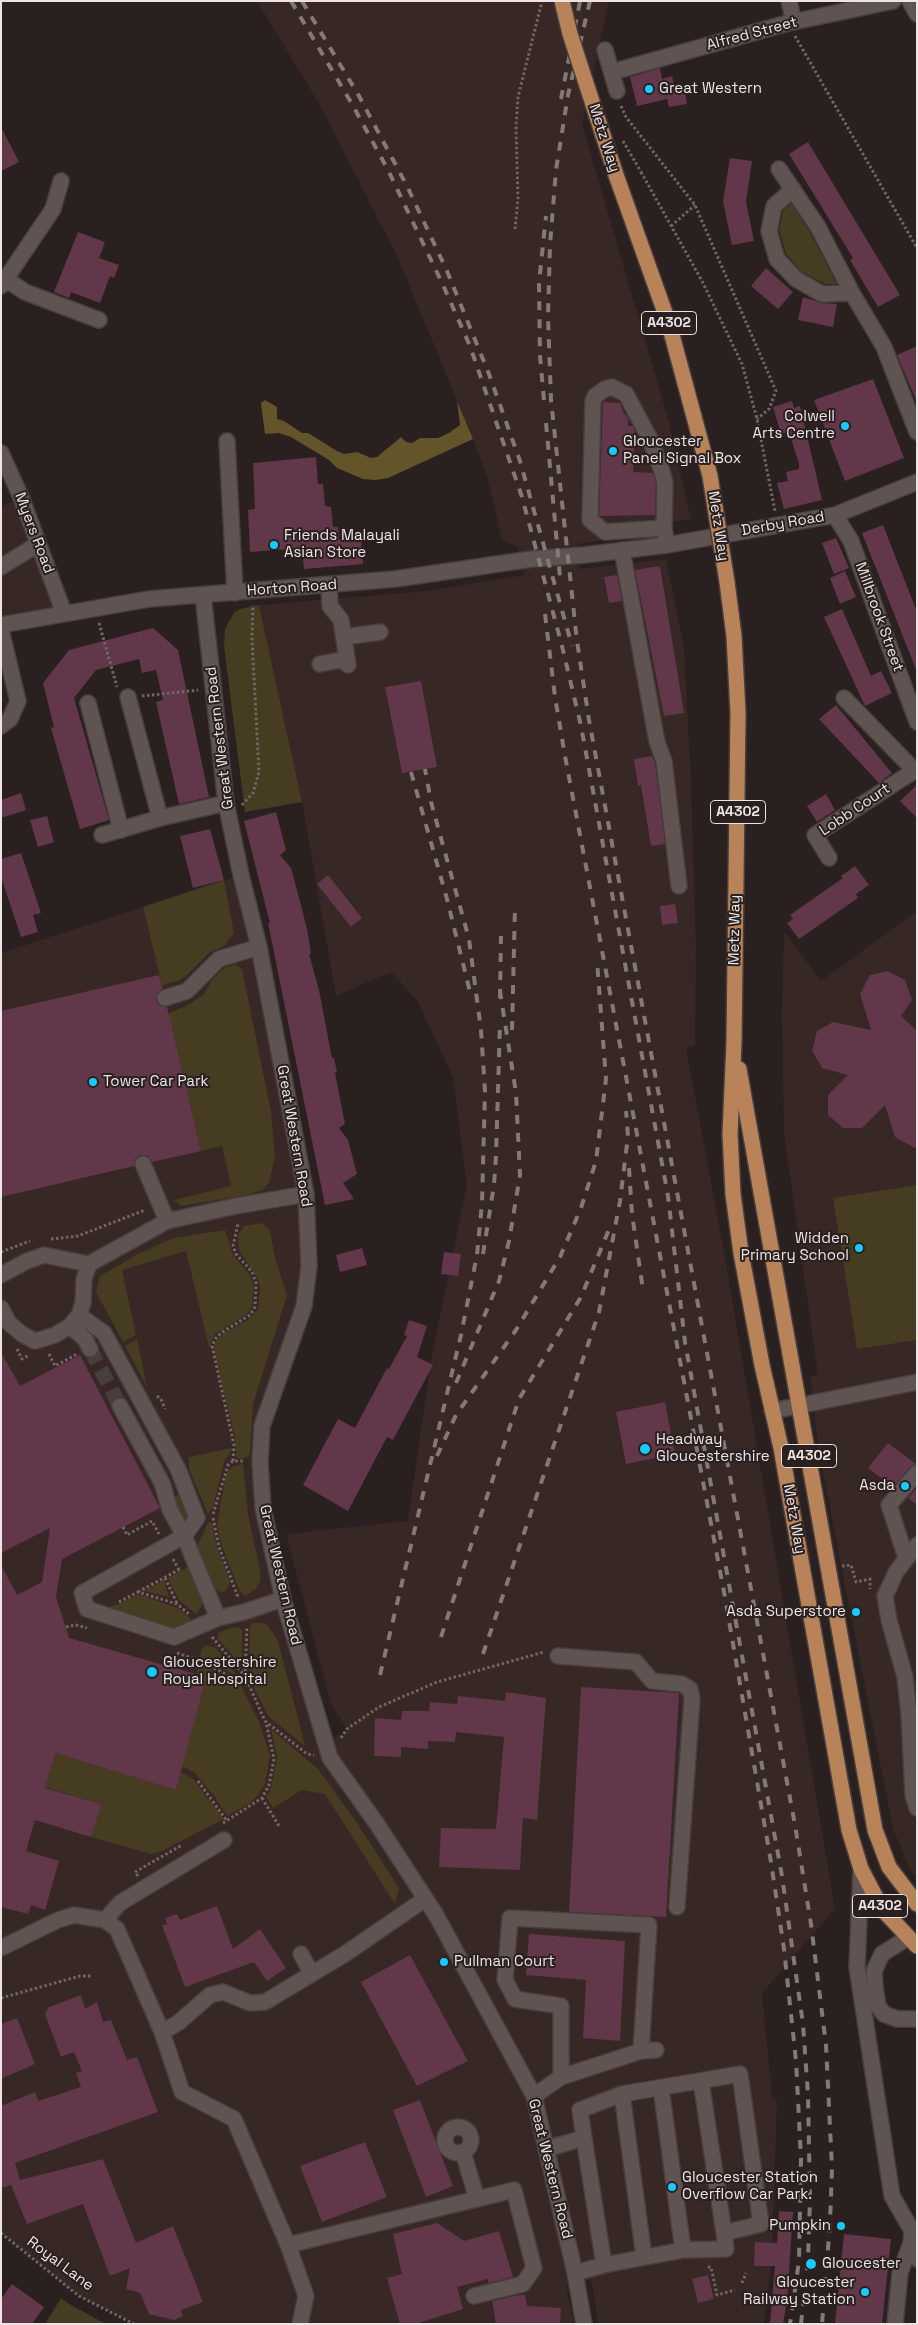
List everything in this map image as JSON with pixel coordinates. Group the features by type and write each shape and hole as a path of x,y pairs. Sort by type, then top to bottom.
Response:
{"main road":[{"name":"Metz Way","path":"562,1 570,34 616,175 669,324 710,476 728,582 734,636 738,713 734,1043 730,1134 733,1194 741,1253 808,1594 846,1812 861,1869 882,1909 912,1942"},
{"name":"Metz Way","path":"734,1043 875,1830 888,1867 917,1904"}],"street":[{"path":"789,1 791,23"},
{"name":"Alfred Street","path":"612,72 791,23 893,1"},
{"path":"910,1 917,14"},
{"path":"605,50 617,91"},
{"path":"779,168 818,227 852,293 884,347 917,432"},
{"path":"61,181 53,209 4,282 99,320"},
{"path":"793,189 774,206 769,231 777,259 796,280 822,294 852,293"},
{"path":"664,528 605,532 590,520 593,401 595,396 605,389 612,387 626,394 650,439 665,483 664,528 667,545"},
{"path":"227,441 236,593"},
{"name":"Myers Road","path":"1,452 21,497 64,613"},
{"name":"Derby Road","path":"584,555 667,545 835,515 917,482"},
{"name":"Millbrook Street","path":"835,515 851,540 917,722"},
{"path":"1,567 38,544"},
{"path":"622,550 657,742 664,761 679,886"},
{"name":"Horton Road","path":"1,626 149,599 329,586 395,579 532,559 584,555"},
{"path":"320,664 348,662 342,620 330,606 329,586"},
{"name":"Great Western Road","path":"203,595 227,808 259,947 306,1194 309,1266 304,1306 262,1426 260,1462 263,1508 283,1599 329,1756 377,1824 441,1924 534,2096 575,2273 584,2324"},
{"path":"1,630 18,701 10,719 1,726"},
{"path":"344,637 380,632"},
{"path":"128,697 160,818"},
{"path":"844,698 916,770"},
{"path":"88,703 121,830"},
{"name":"Lobb Court","path":"829,858 815,835 916,770"},
{"path":"102,835 160,818 227,808"},
{"path":"165,998 187,991 218,959 259,947"},
{"path":"143,1164 166,1221"},
{"path":"1,1275 26,1261 44,1255 89,1264 166,1221 306,1194"},
{"path":"1,1308 9,1323 22,1334 35,1341 55,1335 74,1321 83,1304 84,1279 89,1264"},
{"path":"74,1321 104,1333 178,1469 197,1518 184,1536 167,1548 82,1593 87,1609 174,1637 218,1618 244,1612 283,1599"},
{"path":"74,1321 90,1349"},
{"path":"772,1411 917,1382"},
{"path":"120,1406 162,1483 170,1510 184,1536 218,1618"},
{"path":"906,1558 889,1505 917,1473"},
{"path":"917,1545 896,1572 885,1596 889,1620 913,1714 913,1795 917,1808"},
{"path":"554,1653 636,1662 652,1681 682,1684 690,1689 692,1699 677,1907"},
{"path":"105,1920 120,1903 221,1833"},
{"path":"861,1869 856,1930 857,1967 892,2196 913,2235 917,2259"},
{"path":"162,2032 178,2023 210,1995 224,1992 250,2003 265,2002 312,1974 425,1899"},
{"path":"1,1948 74,1915 105,1920 117,1929 162,2032 182,2092 234,2119 288,2245 306,2296 300,2324"},
{"path":"534,2096 561,2077 649,2050 649,1926 510,1918 505,1980 515,1999 561,2006 561,2077"},
{"path":"912,1942 882,1954 874,1971 878,2006 884,2014 897,2019 917,2019"},
{"path":"300,1954 312,1974"},
{"path":"868,2030 884,2014"},
{"path":"604,2264 580,2110 622,2094 740,2074 761,2224 724,2233"},
{"path":"575,2273 604,2264 683,2250 726,2249 700,2081"},
{"path":"661,2088 683,2250"},
{"path":"622,2094 644,2257"},
{"path":"546,2149 584,2138"},
{"path":"463,2152 477,2199"},
{"path":"288,2245 514,2190 534,2268 523,2284 474,2296"},
{"path":"895,2324 900,2273 913,2235"}],"path":[{"path":"516,228 519,176 516,127 518,97 542,1"},
{"path":"791,23 917,248"},
{"path":"617,91 622,111 695,205 776,391 769,409 756,419"},
{"path":"641,172 702,281 742,364 756,419 777,524"},
{"path":"671,226 695,205"},
{"path":"227,808 248,801 258,782 252,610 255,600 267,591"},
{"path":"95,608 119,697 214,689"},
{"path":"44,1240 78,1236 160,1204"},
{"path":"229,1225 238,1224 233,1246 236,1254 252,1272 256,1283 255,1307 250,1315 221,1333 212,1346 234,1445 233,1462"},
{"path":"1,1252 26,1242 35,1241"},
{"path":"154,1394 161,1399 169,1417"},
{"path":"212,1515 219,1547 247,1623 245,1676"},
{"path":"123,1527 127,1535 152,1521 167,1548"},
{"path":"164,1577 177,1604 192,1617 205,1639 210,1635 245,1676 265,1721 274,1759 270,1785 262,1798 227,1821 221,1833"},
{"path":"105,1615 108,1604 120,1602 138,1592 177,1604"},
{"path":"265,1721 307,1754 329,1756 347,1729 379,1707 437,1682 554,1653"},
{"path":"198,1781 227,1821"},
{"path":"262,1798 279,1826"},
{"path":"143,1888 135,1872 174,1848 188,1843"},
{"path":"1,1998 80,1976 93,1976"},
{"name":"Royal Lane","path":"1,2233 79,2296 134,2324"},
{"path":"703,2265 711,2267 717,2295 735,2290"},
{"path":"742,2283 746,2273"}],"shaded area":[{"path":"257,1 609,1 582,124 669,422 691,519 664,524 651,533 577,544 580,569 666,559 684,647 691,780 696,948 695,1045 686,1048 725,1257 835,1909 762,1993 772,2097 777,2100 772,2255 764,2324 598,2324 592,2282 575,2273 566,2286 574,2324 134,2324 79,2296 1,2233 1,953 241,875 306,1194 309,1266 262,1426 263,1508 325,1745 347,1729 331,1704 286,1534 408,1521 431,1359 467,1185 453,1077 418,1002 391,972 336,996 302,802 259,605 428,591 525,575 517,547 502,540 487,476 397,256 321,107"},
{"path":"791,203 810,232 837,284 825,284 802,272 786,254 779,230 783,211"},
{"path":"265,400 277,407 277,419 284,421 302,433 308,433 344,454 357,452 371,458 377,457 401,437 406,442 412,443 420,438 438,438 449,433 460,425 457,401 473,439 388,478 363,479 337,468 329,460 291,437 279,433 265,434 261,403"},
{"path":"21,497 64,613 1,625 1,507"},
{"path":"259,605 302,802 245,812 224,646 225,629 234,613 240,609"},
{"path":"224,880 234,933 224,946 210,952 186,976 179,981 162,985 143,907"},
{"name":"Widden Primary School","path":"917,911 917,1878 910,1870 893,1829 820,1458 810,1376 818,1375 784,1133 782,1013 784,931 821,981"},
{"path":"236,965 242,969 271,1112 275,1156 269,1183 262,1190 247,1195 181,1206 174,1200 231,1186 222,1146 201,1151 168,1014 190,1004 204,994 213,979 225,967"},
{"path":"917,1185 917,1340 857,1349 833,1198"},
{"path":"262,1223 270,1230 275,1258 287,1295 253,1404 250,1453 248,1457 240,1459 236,1457 235,1437 214,1347 217,1340 224,1333 248,1320 258,1309 260,1288 258,1279 240,1252 238,1235 244,1226"},
{"path":"225,1230 233,1255 250,1275 254,1285 252,1307 246,1315 215,1334 209,1347 186,1251 122,1270 136,1335 123,1342 96,1292 100,1276 136,1255 173,1238"},
{"path":"137,1339 147,1387 125,1346"},
{"path":"232,1448 230,1454 225,1459 213,1507 208,1514 189,1469 189,1457"},
{"path":"243,1464 248,1515 260,1570 260,1581 256,1589 245,1596 239,1590 220,1541 217,1525 226,1474 232,1467"},
{"path":"180,1495 189,1519 182,1527 173,1499"},
{"path":"208,1522 212,1523 217,1547 230,1582 226,1591 220,1592 215,1588 197,1547"},
{"path":"188,1567 200,1594 202,1605 196,1614 179,1600 168,1578"},
{"path":"164,1580 169,1597 144,1591"},
{"path":"138,1594 178,1608 190,1618 190,1622 187,1626 176,1630 109,1610 111,1606 117,1605"},
{"path":"253,1623 263,1623 268,1626 278,1641 305,1746 269,1717 254,1688 249,1664 250,1626"},
{"path":"239,1627 242,1630 242,1659 238,1662 217,1638 219,1632"},
{"path":"206,1645 216,1648 238,1677 200,1657 202,1648"},
{"path":"200,1664 241,1685 260,1724 270,1756 265,1783 258,1795 250,1803 227,1816 215,1797 195,1773 182,1766 196,1675"},
{"path":"271,1729 318,1769 357,1823 399,1888 395,1904 325,1794 302,1790 273,1808 266,1797 271,1788 277,1758"},
{"path":"55,1753 176,1790 181,1772 193,1779 224,1819 160,1852 151,1854 91,1837 100,1804 45,1787"},
{"path":"61,2298 71,2305 106,2324 45,2324"}],"building":[{"name":"Great Western","path":"660,68 662,79 672,76 675,89 684,87 687,104 669,107 667,99 637,106 630,77"},
{"path":"1,127 19,162 1,171"},
{"path":"808,142 900,295 878,307 850,260 853,258 789,154"},
{"path":"730,158 752,161 746,202 754,241 732,245 723,201"},
{"path":"78,232 105,242 99,258 119,265 114,278 110,276 100,303 71,292 69,298 54,292"},
{"path":"766,268 793,292 778,309 751,286"},
{"path":"803,297 822,303 837,304 833,327 798,320"},
{"path":"917,346 917,402 897,355"},
{"name":"Colwell Arts Centre","path":"873,379 904,458 845,481 814,400"},
{"path":"792,401 794,408 800,406 822,500 784,509 777,483 788,481 786,472 799,469 799,464 789,432 781,434 773,407"},
{"name":"Gloucester Panel Signal Box","path":"603,402 620,403 624,414 628,417 628,426 633,426 635,431 633,472 653,473 656,484 655,515 599,516"},
{"path":"316,457 318,484 323,484 325,506 331,507 333,527 338,527 339,540 361,538 363,564 304,569 302,548 250,552 248,510 255,509 253,463"},
{"path":"883,525 917,612 917,672 862,533"},
{"path":"836,538 849,568 834,574 822,543"},
{"path":"660,566 684,713 664,716 635,570"},
{"path":"845,571 856,597 840,604 830,578"},
{"path":"617,575 622,601 609,603 604,577"},
{"path":"842,609 871,676 881,671 892,693 865,706 824,617"},
{"path":"153,628 178,650 209,797 179,804 156,702 163,700 156,670 142,673 139,659 96,670 74,698 109,820 80,829 51,728 54,727 43,683 69,650"},
{"path":"421,681 437,767 402,773 385,687"},
{"path":"836,705 892,773 879,783 819,719"},
{"path":"652,756 655,763 665,844 651,846 641,785 638,786 634,759"},
{"path":"917,785 917,818 900,801"},
{"path":"21,793 26,810 1,818 1,800"},
{"path":"826,794 835,810 817,822 807,806"},
{"path":"276,812 286,850 280,855 291,868 303,913 311,954 309,954 319,990 332,1058 334,1058 337,1072 335,1073 345,1124 339,1128 348,1140 357,1174 343,1183 354,1199 325,1205 268,923 270,923 244,821"},
{"path":"47,816 54,842 38,847 30,820"},
{"path":"210,829 224,880 193,888 180,836"},
{"path":"21,853 41,913 33,915 38,932 21,937 1,877 1,859"},
{"path":"855,866 869,885 856,894 858,898 799,939 787,923 793,919 790,915 843,878 841,876"},
{"path":"328,875 362,918 351,927 317,884"},
{"path":"675,904 678,923 662,925 660,906"},
{"path":"887,971 905,980 912,1000 901,1016 917,1031 917,1149 895,1137 885,1105 862,1128 843,1128 828,1115 828,1095 848,1075 822,1068 812,1051 817,1031 833,1022 871,1030 860,994 870,975"},
{"name":"Tower Car Park","path":"159,975 163,989 158,992 156,1000 159,1005 167,1007 201,1151 152,1162 148,1156 140,1155 135,1159 134,1166 1,1197 1,1011"},
{"path":"362,1248 367,1265 340,1272 336,1255"},
{"path":"444,1252 461,1254 458,1276 441,1274"},
{"path":"409,1320 427,1326 417,1357 433,1365 393,1440 387,1437 348,1511 303,1485 338,1419 355,1428 387,1368 389,1369 407,1336 404,1335"},
{"path":"1,1352 20,1386 80,1355 160,1508 62,1559 56,1597 69,1638 206,1677 176,1790 55,1753 45,1788 101,1804 91,1837 35,1820 26,1851 59,1861 45,1910 31,1905 28,1914 1,1907 1,1565 17,1595 42,1582 50,1528 1,1553"},
{"path":"665,1402 675,1454 626,1464 616,1412"},
{"name":"Asda","path":"888,1443 916,1464 910,1467 893,1487 868,1468"},
{"path":"917,1488 917,1505 908,1498"},
{"path":"581,1687 679,1693 666,1917 569,1912"},
{"path":"506,1692 546,1698 537,1820 523,1818 520,1870 439,1867 441,1828 496,1829 504,1737 456,1732 455,1742 428,1741 428,1749 401,1747 401,1757 374,1756 375,1718 401,1720 402,1711 429,1711 430,1702 457,1704 458,1696 505,1701"},
{"path":"217,1906 233,1949 260,1929 286,1968 267,1981 254,1962 185,1987 162,1925 167,1924 165,1918 177,1914 180,1920"},
{"path":"529,1934 625,1941 620,2041 583,2038 586,1980 526,1975"},
{"path":"410,1955 468,2061 417,2086 361,1982"},
{"path":"81,1995 85,2009 97,2002 103,2022 111,2020 127,2060 137,2057 158,2112 15,2163 20,2180 103,2159 136,2243 173,2226 203,2302 181,2310 183,2316 174,2320 149,2314 140,2293 126,2289 130,2268 110,2276 83,2204 27,2224 11,2185 1,2188 1,2106 35,2092 38,2101 81,2087 76,2073 82,2071 74,2052 61,2057 45,2014 49,2007"},
{"path":"17,2018 35,2064 1,2079 1,2024"},
{"path":"420,2100 453,2186 426,2197 393,2110"},
{"path":"365,2142 387,2197 322,2222 300,2166"},
{"path":"779,2211 793,2212 787,2301 783,2324 770,2324 775,2266 754,2266 755,2242 777,2243"},
{"path":"437,2223 464,2241 499,2231 513,2277 488,2283 488,2279 457,2287 463,2309 415,2324 400,2324 387,2278 402,2274 393,2234"},
{"name":"Gloucester Railway Station","path":"844,2234 891,2239 882,2324 835,2324"},
{"path":"708,2275 714,2299 698,2303 692,2279"},
{"path":"12,2284 44,2307 32,2324 1,2324 1,2299"},
{"path":"525,2295 527,2306 561,2308 560,2324 496,2324 492,2301"}],"tunnel":[{"path":"90,1349 120,1406"}],"railway":[{"path":"291,1 352,104 388,170 470,346 522,497 562,646 581,726 668,1196 685,1342 782,1876 803,2024 808,2095 810,2199 808,2259 801,2324"},
{"path":"302,1 359,96 407,186 447,271 489,374 520,461 572,646"},
{"path":"561,99 580,1"},
{"path":"590,1 568,95 556,170 550,245 548,316 551,400 577,641 589,720 795,1825 811,1924 826,2045 832,2168 830,2223 822,2324"},
{"path":"544,400 540,356 539,283 546,216"},
{"path":"546,423 560,577"},
{"path":"545,614 555,697 565,756 724,1592 771,1862 784,1949 796,2061 801,2158 799,2261 790,2324"},
{"path":"380,1675 461,1335 477,1255 482,1203 485,1091 481,1030 469,939 431,802 425,769"},
{"path":"411,772 447,899 470,992"},
{"path":"512,1030 515,906"},
{"path":"500,998 501,936"},
{"path":"437,1456 456,1415 516,1330 560,1257 581,1208 596,1161 606,1079 597,961"},
{"path":"456,1383 499,1281 509,1241 520,1175 516,1093 500,991"},
{"path":"483,1254 494,1185 500,1023"},
{"path":"483,1654 599,1312 620,1201 628,1136 626,1111"},
{"path":"629,1168 632,1214 643,1290"},
{"path":"441,1637 519,1399 581,1297 610,1227"}],"place":[{"name":"Great Western","path":"649,89"},
{"name":"Colwell Arts Centre","path":"845,426"},
{"name":"Gloucester Panel Signal Box","path":"613,451"},
{"name":"Friends Malayali Asian Store","path":"274,545"},
{"name":"Tower Car Park","path":"93,1082"},
{"name":"Widden Primary School","path":"859,1248"},
{"name":"Headway Gloucestershire","path":"645,1449"},
{"name":"Asda","path":"905,1486"},
{"name":"Asda Superstore","path":"856,1612"},
{"name":"Gloucestershire Royal Hospital","path":"152,1672"},
{"name":"Pullman Court","path":"444,1962"},
{"name":"Gloucester Station Overflow Car Park.","path":"672,2187"},
{"name":"Pumpkin","path":"841,2226"},
{"name":"Gloucester","path":"811,2264"},
{"name":"Gloucester Railway Station","path":"865,2292"}]}
